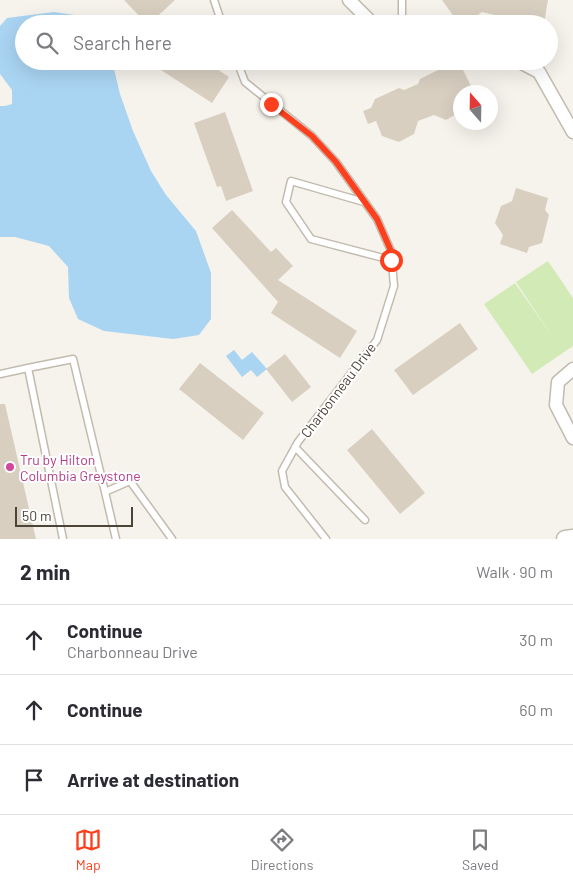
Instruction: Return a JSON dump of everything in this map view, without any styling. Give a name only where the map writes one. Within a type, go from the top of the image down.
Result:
[{"type":"street","points":[[349,0],[364,15]]},
{"type":"street","points":[[535,70],[539,72],[573,132]]},
{"type":"street","points":[[573,369],[558,382],[556,405],[573,438]]},
{"type":"street","points":[[565,539],[573,538]]},
{"type":"lane","points":[[214,0],[219,15]]},
{"type":"lane","points":[[402,0],[402,15]]},
{"type":"lane","name":"Charbonneau Drive","points":[[240,70],[245,82],[312,136],[336,162],[377,219],[391,251],[394,286],[376,340],[295,447],[282,471],[285,487],[326,539]]},
{"type":"lane","points":[[364,202],[292,181],[286,202],[311,240],[391,260]]},
{"type":"lane","points":[[0,374],[73,359],[116,539]]},
{"type":"lane","points":[[28,368],[63,539]]},
{"type":"lane","points":[[295,447],[366,520]]},
{"type":"lane","points":[[105,492],[130,481],[172,539]]},
{"type":"green space","points":[[548,261],[573,298],[573,346],[532,374],[484,304],[515,283],[554,339],[516,282]]},
{"type":"water","points":[[54,12],[74,15],[30,15]]},
{"type":"water","points":[[15,17],[15,70],[114,70],[120,94],[133,131],[151,171],[166,195],[196,231],[211,273],[211,319],[199,335],[173,339],[104,331],[78,319],[69,298],[68,267],[49,246],[15,237],[0,237],[0,106],[12,104],[12,90],[0,74],[0,26],[7,18]]},
{"type":"water","points":[[234,350],[242,360],[252,352],[267,369],[257,377],[251,370],[242,377],[226,356]]},
{"type":"building","points":[[124,0],[175,0],[159,15],[138,15]]},
{"type":"building","points":[[442,0],[548,0],[545,15],[495,15],[482,12],[478,15],[453,15]]},
{"type":"building","points":[[161,70],[218,70],[229,77],[212,103]]},
{"type":"building","points":[[438,70],[463,70],[470,85],[453,85],[453,116],[446,120],[434,115],[418,121],[414,134],[399,142],[382,136],[376,121],[368,124],[363,111],[371,108],[375,99],[399,88],[404,90],[418,84],[420,79]]},
{"type":"building","points":[[225,112],[253,191],[226,201],[221,186],[217,187],[194,123]]},
{"type":"building","points":[[516,188],[548,198],[545,210],[549,215],[542,243],[529,247],[527,253],[500,244],[503,235],[495,223],[501,206],[512,201]]},
{"type":"building","points":[[232,210],[271,252],[276,248],[293,266],[278,280],[357,331],[340,358],[271,313],[278,302],[212,228]]},
{"type":"building","points":[[460,323],[478,349],[413,395],[394,370]]},
{"type":"building","points":[[285,354],[311,387],[292,402],[266,369]]},
{"type":"building","points":[[200,363],[264,413],[243,440],[179,389]]},
{"type":"building","name":"Tru by Hilton Columbia Greystone","points":[[0,404],[5,404],[36,539],[0,539]]},
{"type":"building","points":[[372,429],[425,493],[400,514],[347,450]]},
{"type":"place","name":"Tru by Hilton Columbia Greystone","points":[[10,467]]},
{"type":"route","points":[[271,104],[312,136],[336,162],[377,219],[391,251],[391,260]]}]
